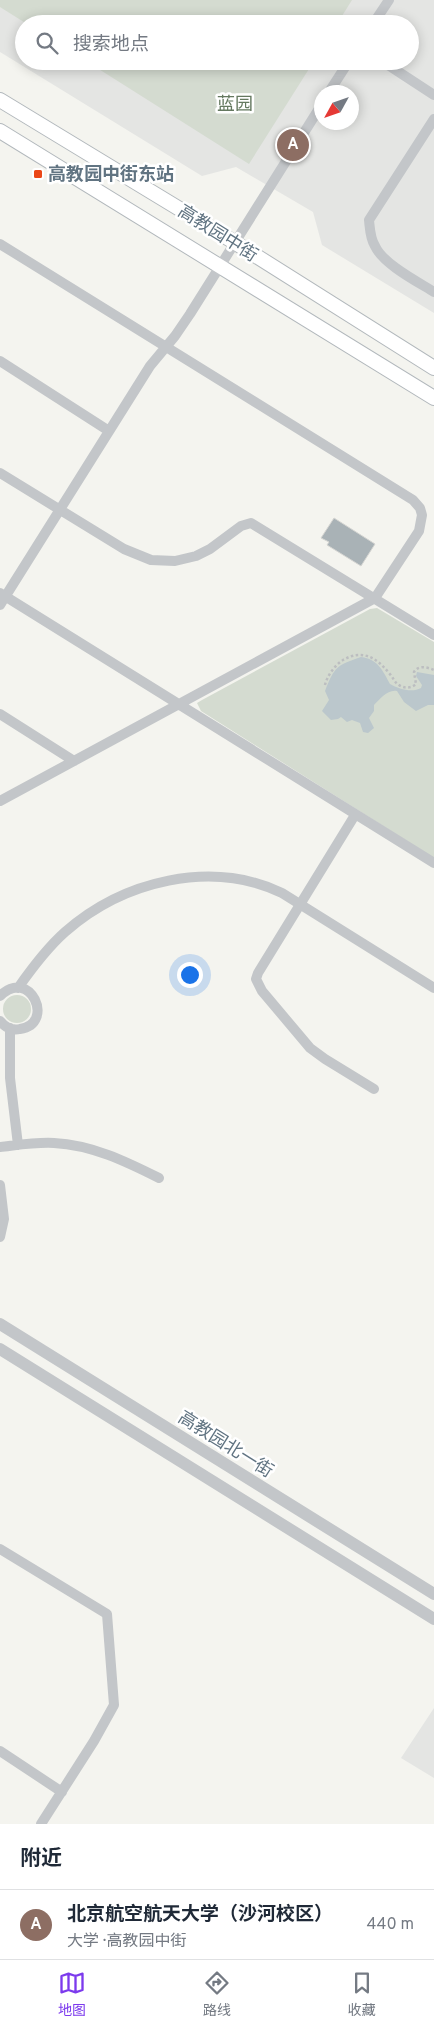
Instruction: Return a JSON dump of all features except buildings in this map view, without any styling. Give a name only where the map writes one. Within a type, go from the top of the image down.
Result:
[{"type":"main road","name":"高教园中街","points":[[0,100],[234,242],[434,368]]},
{"type":"main road","name":"高教园中街","points":[[0,131],[434,398]]},
{"type":"street","points":[[379,15],[389,0]]},
{"type":"street","points":[[334,85],[343,70]]},
{"type":"street","points":[[396,70],[434,95]]},
{"type":"street","points":[[314,117],[190,314],[150,366],[60,510],[2,598],[434,863]]},
{"type":"street","points":[[434,119],[370,220],[370,236],[376,249],[398,270],[434,292]]},
{"type":"street","points":[[0,244],[417,503],[422,516],[419,531],[375,598],[0,801]]},
{"type":"street","points":[[0,362],[109,430]]},
{"type":"street","points":[[0,473],[124,550],[141,557],[162,561],[175,561],[201,554],[241,526],[251,523],[434,635]]},
{"type":"street","points":[[0,714],[74,761]]},
{"type":"street","points":[[356,815],[256,979],[257,984],[314,1051],[374,1089]]},
{"type":"street","points":[[18,988],[54,942],[73,925],[107,904],[157,883],[197,877],[232,878],[269,886],[301,903],[434,988]]},
{"type":"street","points":[[0,996],[11,988],[18,988],[31,993],[36,999],[38,1012],[32,1023],[21,1029],[10,1028],[0,1021]]},
{"type":"street","points":[[10,1028],[10,1078],[18,1145]]},
{"type":"street","points":[[0,1147],[52,1143],[86,1148],[130,1163],[159,1178]]},
{"type":"street","points":[[0,1185],[4,1219],[0,1238]]},
{"type":"street","name":"高教园北一街","points":[[0,1324],[434,1594]]},
{"type":"street","points":[[0,1349],[434,1619]]},
{"type":"street","points":[[0,1549],[107,1614],[114,1704],[94,1741],[41,1824]]},
{"type":"street","points":[[0,1751],[62,1792]]},
{"type":"path","points":[[325,685],[328,677],[340,662],[352,655],[363,654],[376,659],[395,682],[402,687],[414,686],[416,684],[414,672],[416,669],[420,667],[434,670]]},
{"type":"shaded area","points":[[0,0],[434,0],[434,313],[322,245],[313,212],[236,167],[202,176],[29,70],[419,70],[419,15],[15,15],[15,61],[0,52]]},
{"type":"shaded area","points":[[361,657],[376,663],[390,684],[401,689],[414,690],[421,688],[422,685],[416,676],[417,672],[434,675],[434,705],[428,705],[416,711],[404,702],[397,691],[394,691],[384,695],[374,705],[374,711],[369,718],[374,728],[368,733],[363,732],[360,723],[352,720],[347,722],[341,717],[331,720],[322,711],[329,700],[325,691],[331,676],[341,665]]},
{"type":"shaded area","points":[[434,1708],[434,1778],[401,1758]]},
{"type":"green space","points":[[0,0],[352,0],[343,15],[15,16],[0,7]]},
{"type":"green space","name":"蓝园","points":[[100,70],[308,70],[249,164]]},
{"type":"green space","points":[[377,608],[434,642],[434,858],[201,711],[197,703],[370,609]]},
{"type":"green space","points":[[17,995],[27,999],[31,1009],[27,1019],[17,1023],[7,1019],[3,1009],[7,999]]},
{"type":"place","name":"北京航空航天大学（沙河校区）","points":[[293,145]]},
{"type":"place","name":"高教园中街东站","points":[[38,174]]}]
